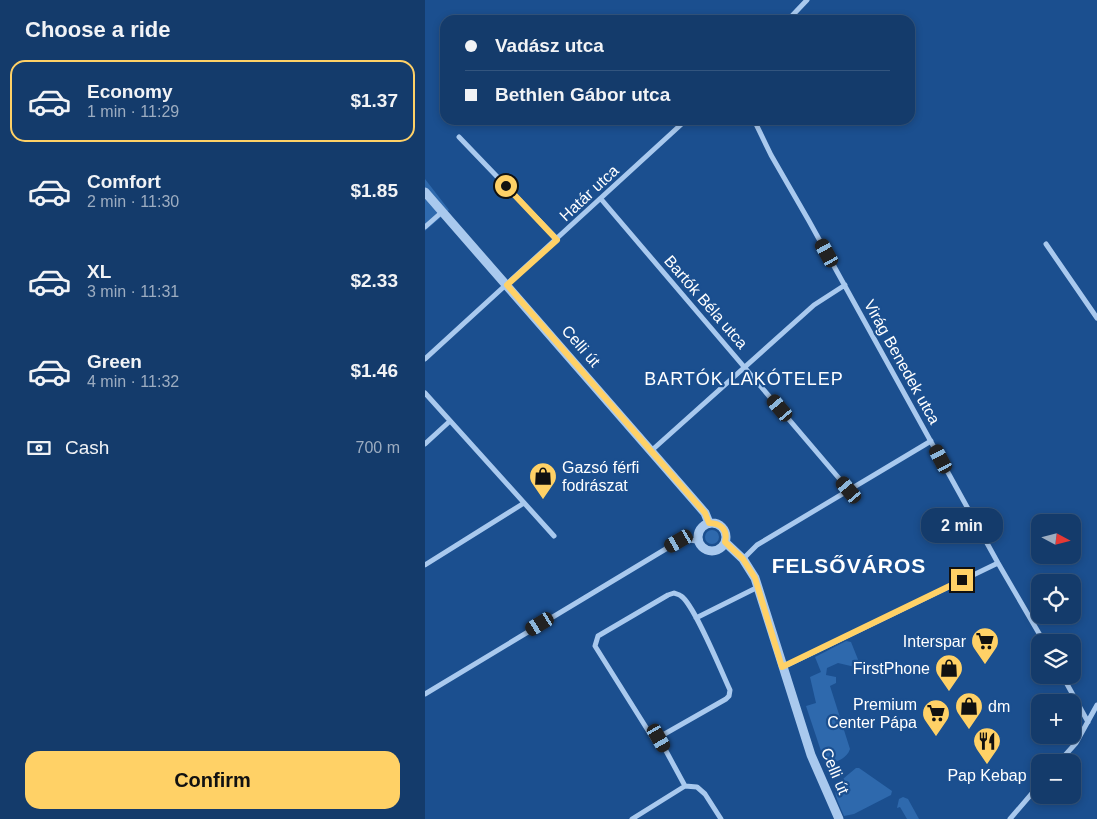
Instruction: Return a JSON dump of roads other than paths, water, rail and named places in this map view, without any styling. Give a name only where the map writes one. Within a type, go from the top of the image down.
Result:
[{"type":"street","points":[[793,15],[806,1]]},
{"type":"street","name":"Határ utca","points":[[425,360],[682,125]]},
{"type":"street","name":"Virág Benedek utca","points":[[756,125],[997,563],[1039,634]]},
{"type":"street","points":[[459,137],[557,240]]},
{"type":"street","name":"Celli út","points":[[425,192],[705,513],[709,523],[723,528],[726,537],[725,542],[743,559],[755,578],[811,756],[839,819]]},
{"type":"street","name":"Bartók Béla utca","points":[[601,199],[849,490]]},
{"type":"street","points":[[425,227],[442,212]]},
{"type":"street","points":[[1046,244],[1097,318]]},
{"type":"street","points":[[651,451],[814,305],[845,285]]},
{"type":"street","points":[[425,393],[554,536]]},
{"type":"street","points":[[425,444],[450,421]]},
{"type":"street","points":[[743,559],[757,545],[931,441]]},
{"type":"street","points":[[425,565],[524,503]]},
{"type":"street","points":[[709,523],[699,532],[699,541],[704,549],[714,551],[723,546],[725,542]]},
{"type":"street","points":[[425,694],[679,541],[699,541]]},
{"type":"street","points":[[782,667],[997,563]]},
{"type":"street","points":[[696,618],[758,587]]},
{"type":"street","points":[[674,593],[681,595],[685,599],[696,618],[730,690],[729,696],[654,740],[595,646],[595,641],[598,636],[667,595],[674,593]]},
{"type":"street","points":[[1067,684],[1088,722]]},
{"type":"street","points":[[1066,754],[1076,742],[1097,705]]},
{"type":"street","points":[[659,738],[685,786]]},
{"type":"street","points":[[632,819],[685,786],[697,787],[705,794],[721,819]]},
{"type":"street","points":[[1010,819],[1031,794]]},
{"type":"place","name":"Gazsó férfi fodrászat","points":[[543,500]]},
{"type":"place","name":"Interspar","points":[[985,665]]},
{"type":"place","name":"FirstPhone","points":[[949,692]]},
{"type":"place","name":"dm","points":[[969,730]]},
{"type":"place","name":"Premium Center Pápa","points":[[936,737]]},
{"type":"place","name":"Pap Kebap","points":[[987,765]]},
{"type":"district","name":"BARTÓK LAKÓTELEP","points":[[744,379]]},
{"type":"district","name":"FELSŐVÁROS","points":[[849,565]]}]
